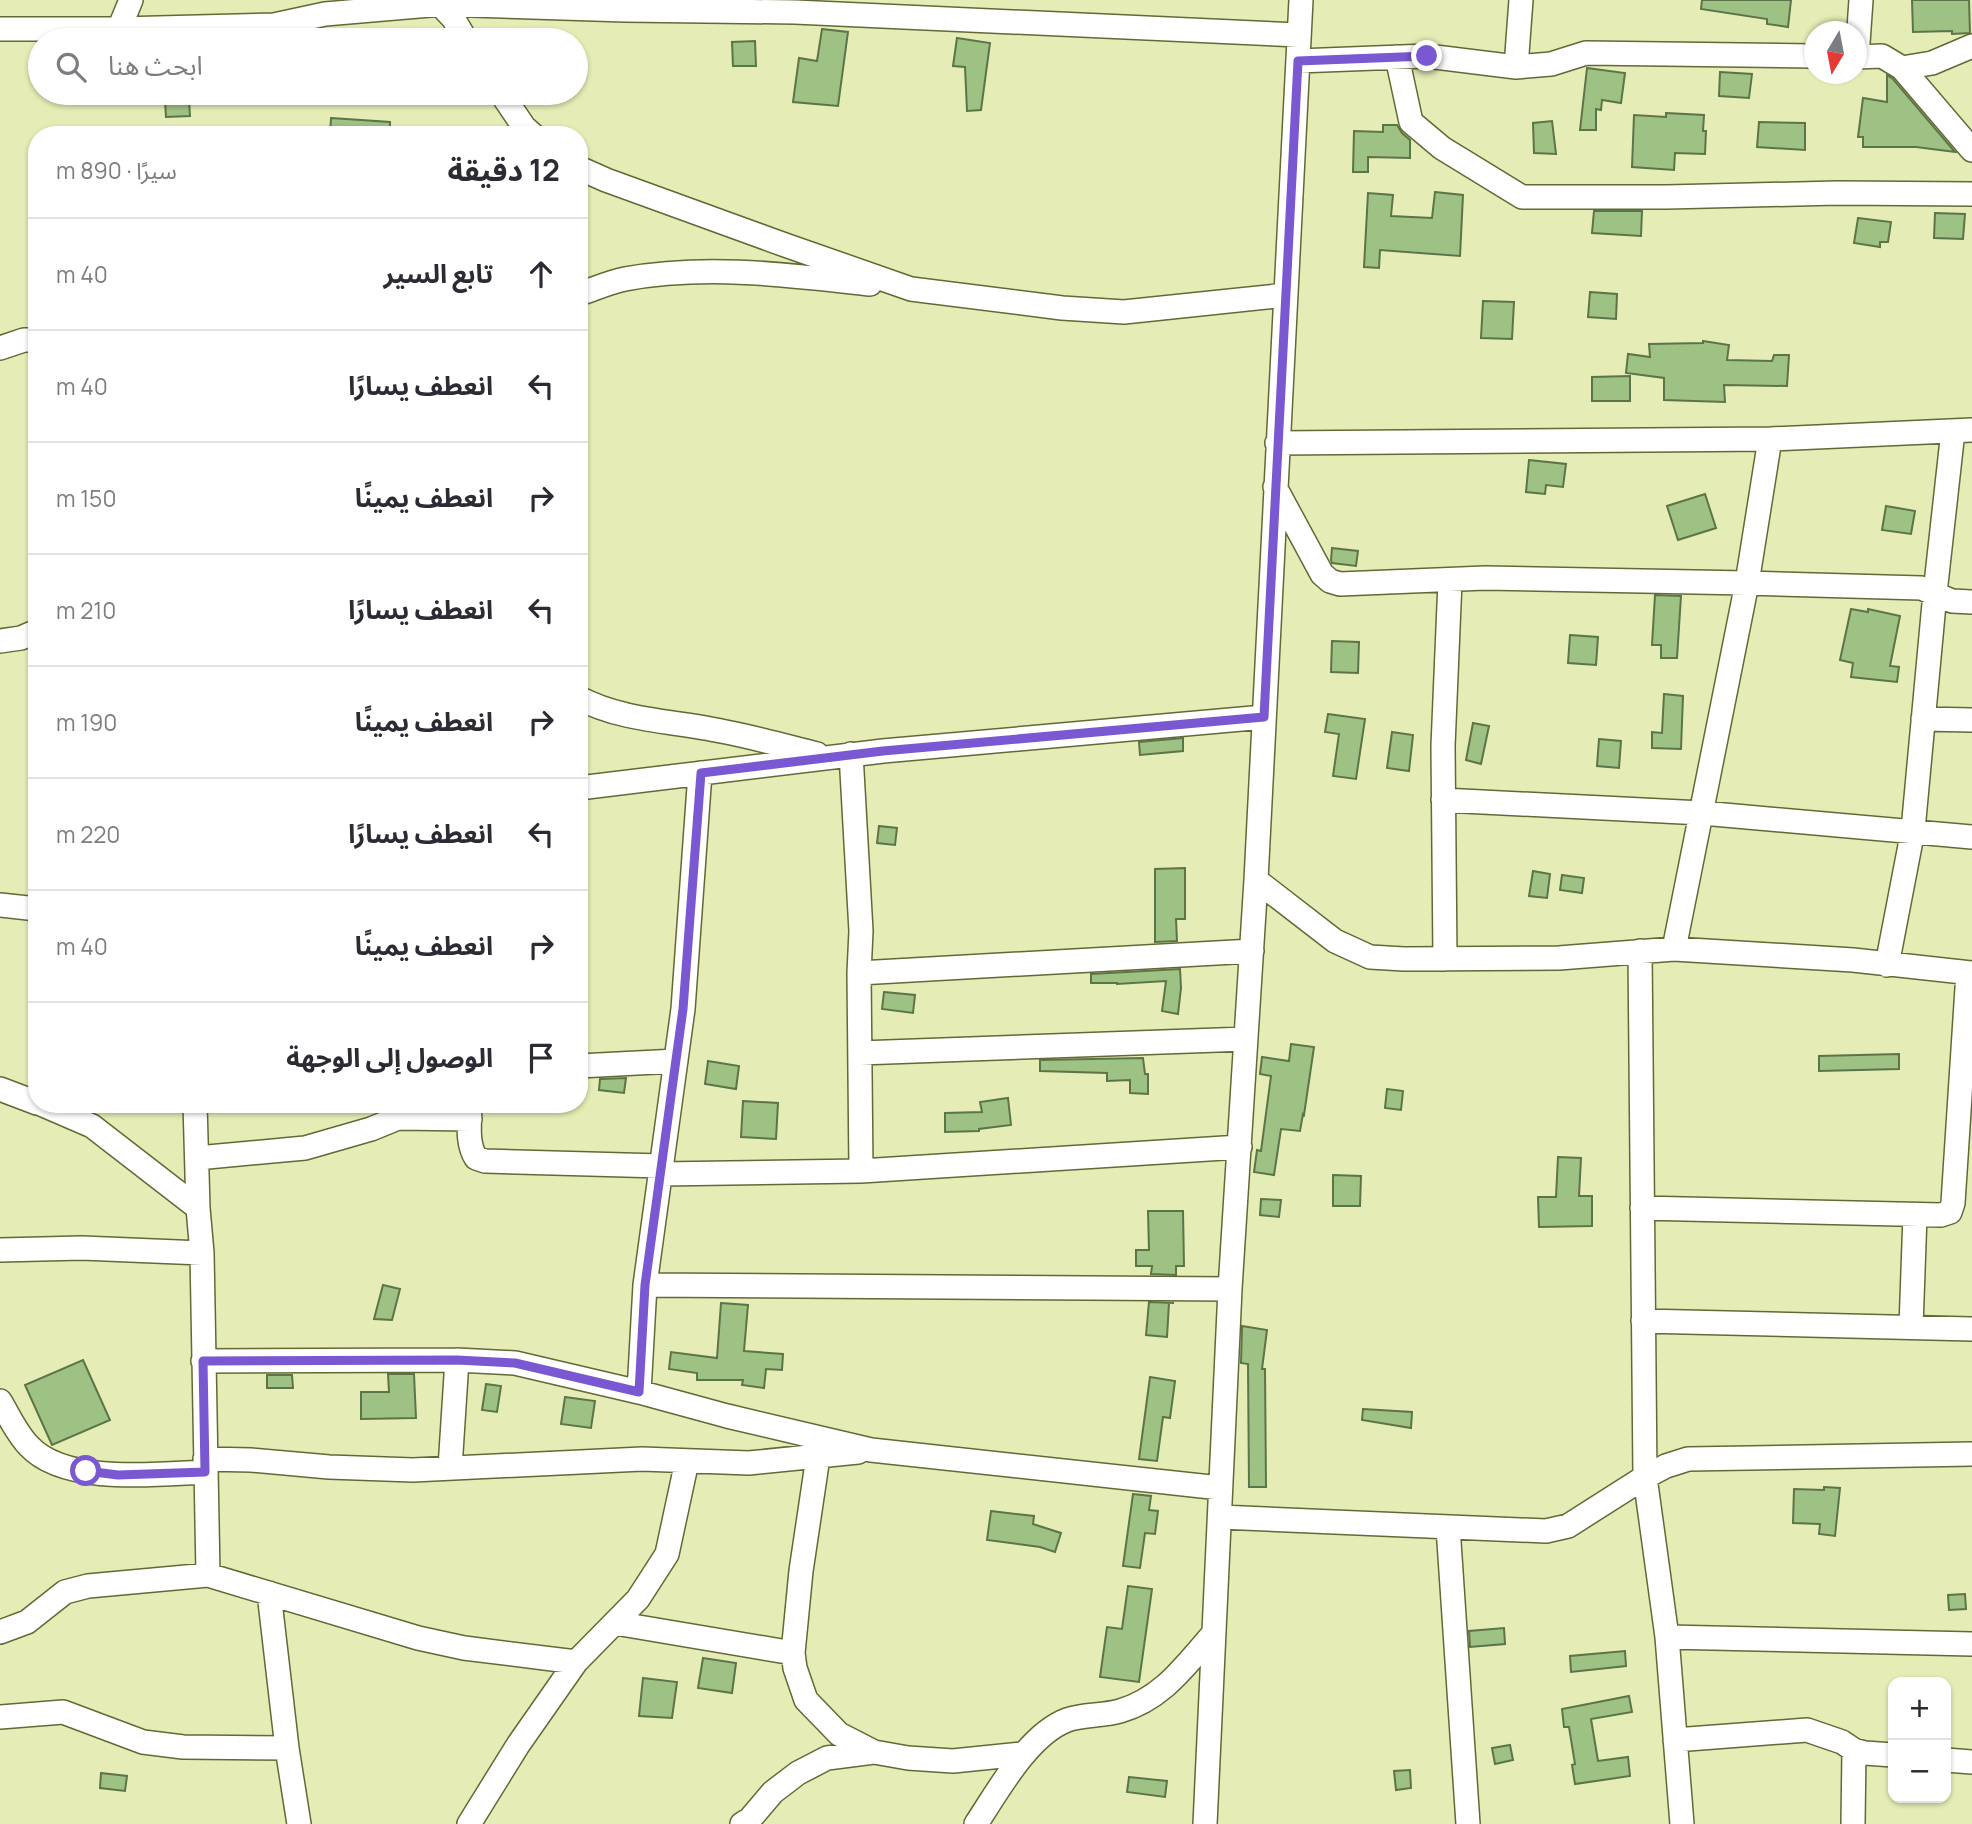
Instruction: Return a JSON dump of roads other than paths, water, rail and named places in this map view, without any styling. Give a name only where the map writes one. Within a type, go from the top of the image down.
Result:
[{"type":"street","points":[[119,28],[131,0]]},
{"type":"street","points":[[1205,1824],[1230,1289],[1256,880],[1301,0]]},
{"type":"street","points":[[1516,67],[1521,0]]},
{"type":"street","points":[[1860,21],[1861,0]]},
{"type":"street","points":[[439,2],[459,28]]},
{"type":"street","points":[[158,28],[274,25],[325,14],[439,2],[625,10],[795,12],[1299,35]]},
{"type":"street","points":[[0,29],[28,29]]},
{"type":"street","points":[[1902,68],[1932,63],[1972,46]]},
{"type":"street","points":[[1298,61],[1427,56],[1516,67],[1551,64],[1586,53],[1804,56]]},
{"type":"street","points":[[1397,57],[1411,122],[1443,148],[1521,197],[1972,194]]},
{"type":"street","points":[[1867,57],[1882,57],[1902,68],[1972,150]]},
{"type":"street","points":[[509,105],[523,126]]},
{"type":"street","points":[[588,172],[911,289]]},
{"type":"street","points":[[588,291],[623,279],[695,271],[778,274],[1062,308],[1124,312],[1286,295]]},
{"type":"street","points":[[0,348],[28,340]]},
{"type":"street","points":[[1277,443],[1770,439],[1963,431],[1935,593],[1913,830],[1887,965]]},
{"type":"street","points":[[1674,949],[1747,583],[1770,439]]},
{"type":"street","points":[[1275,487],[1322,574],[1330,581],[1340,584],[1485,578],[1747,583],[1921,588],[1952,601],[1972,602]]},
{"type":"street","points":[[1444,959],[1443,746],[1450,581]]},
{"type":"street","points":[[0,641],[28,635]]},
{"type":"street","points":[[588,702],[640,717],[841,756]]},
{"type":"street","points":[[588,787],[841,756],[1264,717]]},
{"type":"street","points":[[1923,719],[1972,720]]},
{"type":"street","points":[[841,756],[861,931],[861,1171]]},
{"type":"street","points":[[639,1392],[645,1285],[683,1009],[701,773]]},
{"type":"street","points":[[1443,800],[1702,813],[1972,837]]},
{"type":"street","points":[[1256,880],[1335,941],[1370,957],[1559,958],[1674,949],[1853,960],[1970,973],[1953,1203],[1950,1212],[1941,1215],[1915,1215],[1642,1208]]},
{"type":"street","points":[[0,905],[28,908]]},
{"type":"street","points":[[859,973],[1252,951]]},
{"type":"street","points":[[1640,951],[1645,1477],[1667,1637],[1682,1824]]},
{"type":"street","points":[[860,1053],[1246,1039]]},
{"type":"street","points":[[588,1066],[676,1061]]},
{"type":"street","points":[[0,1090],[28,1099]]},
{"type":"street","points":[[62,1113],[92,1126],[198,1208]]},
{"type":"street","points":[[195,1113],[202,1253],[208,1575]]},
{"type":"street","points":[[197,1158],[305,1149],[398,1118],[458,1113]]},
{"type":"street","points":[[470,1113],[472,1152],[476,1158],[485,1161],[661,1170],[861,1171],[1240,1147]]},
{"type":"street","points":[[1911,1327],[1915,1215]]},
{"type":"street","points":[[0,1250],[82,1248],[202,1253]]},
{"type":"street","points":[[645,1285],[1230,1289]]},
{"type":"street","points":[[1643,1321],[1972,1329]]},
{"type":"street","points":[[203,1361],[457,1360],[515,1363],[872,1450],[1220,1489]]},
{"type":"street","points":[[450,1468],[457,1360]]},
{"type":"street","points":[[3,1412],[28,1446],[42,1458],[60,1466],[118,1475],[251,1460],[329,1467],[413,1470],[642,1459],[749,1463],[872,1450]]},
{"type":"street","points":[[1220,1517],[1546,1531],[1568,1527],[1645,1477],[1688,1459],[1972,1454]]},
{"type":"street","points":[[818,1457],[801,1571],[793,1653],[806,1700],[839,1734],[874,1752],[908,1758],[953,1761],[1022,1754]]},
{"type":"street","points":[[469,1824],[518,1745],[576,1662],[638,1599],[667,1554],[687,1461]]},
{"type":"street","points":[[1448,1527],[1468,1824]]},
{"type":"street","points":[[0,1632],[27,1622],[65,1592],[88,1586],[208,1575],[429,1640],[464,1648],[576,1662]]},
{"type":"street","points":[[269,1593],[287,1748],[299,1824]]},
{"type":"street","points":[[615,1623],[793,1653]]},
{"type":"street","points":[[976,1824],[1022,1754],[1049,1731],[1066,1720],[1120,1711],[1150,1699],[1173,1679],[1213,1634]]},
{"type":"street","points":[[1667,1637],[1972,1644]]},
{"type":"street","points":[[0,1717],[63,1712],[144,1742],[183,1747],[287,1748]]},
{"type":"street","points":[[1675,1740],[1807,1730],[1842,1742],[1854,1750],[1888,1754]]},
{"type":"street","points":[[1853,1824],[1854,1750]]},
{"type":"street","points":[[742,1824],[750,1819],[773,1792],[798,1773],[827,1758],[874,1752]]},
{"type":"street","points":[[1951,1760],[1972,1762]]}]
